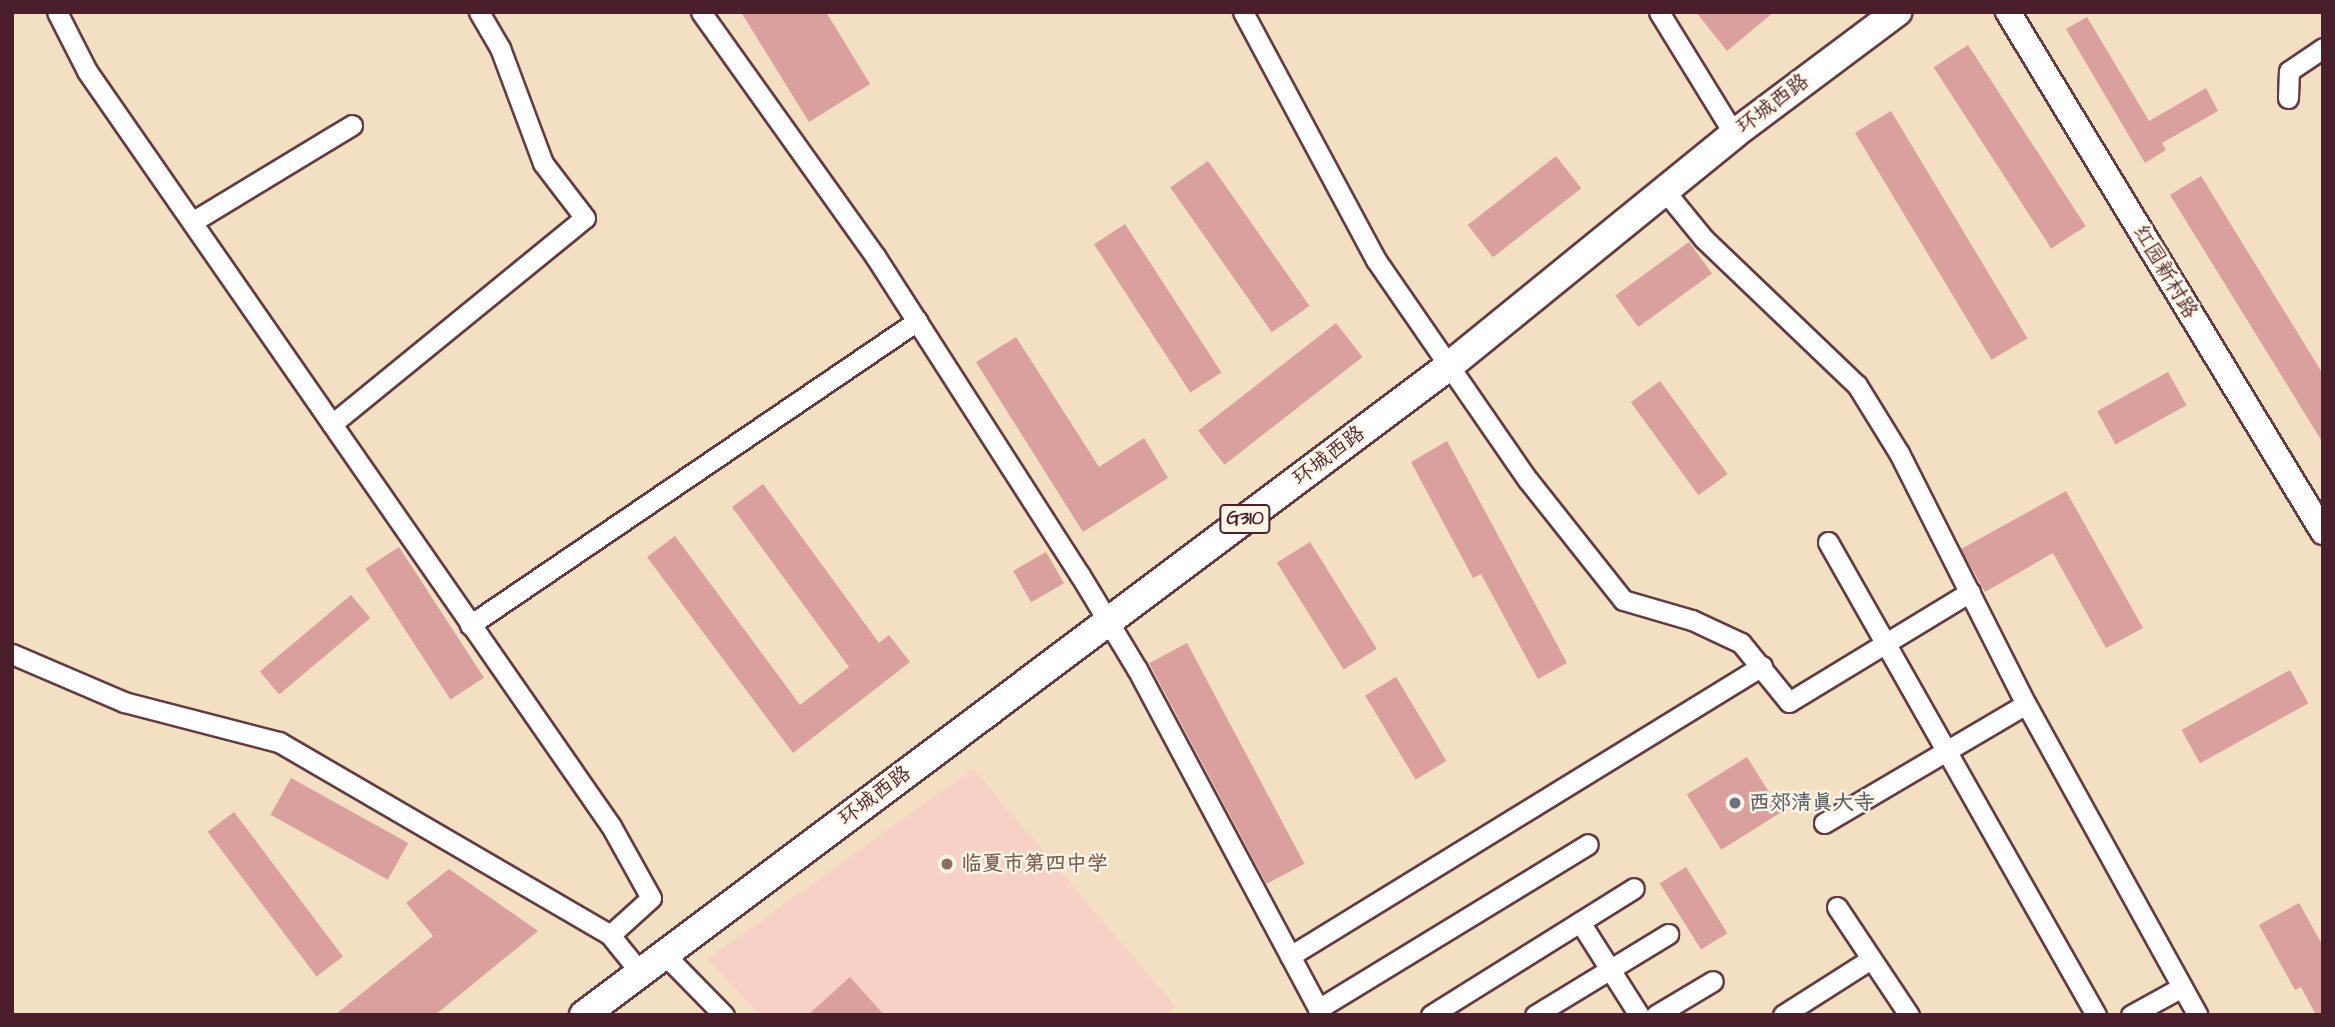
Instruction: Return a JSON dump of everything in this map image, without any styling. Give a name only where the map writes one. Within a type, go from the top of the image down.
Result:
[{"type":"highway","name":"环城西路","points":[[584,1015],[639,971],[1449,366],[1734,134],[1896,12]]},
{"type":"main road","name":"红园新村路","points":[[2008,12],[2323,532]]},
{"type":"street","points":[[57,12],[87,71],[611,826],[651,898],[610,935]]},
{"type":"street","points":[[332,424],[585,218],[543,163],[500,48],[479,12]]},
{"type":"street","points":[[701,12],[917,321],[1137,669],[1320,1012],[1588,844]]},
{"type":"street","points":[[1243,12],[1376,260],[1528,480],[1623,600],[1692,620],[1741,643],[1789,702],[1889,646],[1970,592]]},
{"type":"street","points":[[1658,12],[1734,134]]},
{"type":"street","points":[[2288,98],[2289,71],[2323,48]]},
{"type":"street","points":[[192,222],[352,125]]},
{"type":"street","points":[[1664,190],[1704,239],[1857,385],[1899,453],[2026,704],[2198,1015]]},
{"type":"street","points":[[470,625],[917,321]]},
{"type":"street","points":[[1828,542],[1949,749],[2096,1015]]},
{"type":"street","points":[[12,654],[124,702],[279,742],[610,935],[639,971]]},
{"type":"street","points":[[1290,956],[1762,666]]},
{"type":"street","points":[[1824,823],[2026,704]]},
{"type":"street","points":[[1431,1015],[1634,888]]},
{"type":"street","points":[[1837,907],[1909,1015]]},
{"type":"street","points":[[1580,922],[1639,1015]]},
{"type":"street","points":[[1535,1015],[1668,934]]},
{"type":"street","points":[[663,953],[724,1015]]},
{"type":"street","points":[[1783,1015],[1871,959]]},
{"type":"street","points":[[1656,1015],[1713,981]]},
{"type":"street","points":[[2132,1015],[2182,987]]},
{"type":"shaded area","name":"临夏市第四中学","points":[[973,769],[1175,1006],[1166,1015],[759,1015],[708,959]]},
{"type":"building","points":[[741,12],[826,12],[870,84],[809,122]]},
{"type":"building","points":[[1696,12],[1774,12],[1727,51]]},
{"type":"building","points":[[2087,17],[2149,121],[2206,88],[2218,111],[2162,143],[2166,150],[2145,163],[2066,29]]},
{"type":"building","points":[[1968,45],[2086,226],[2051,248],[1934,67]]},
{"type":"building","points":[[1891,111],[2027,338],[1991,360],[1855,133]]},
{"type":"building","points":[[1556,156],[1581,188],[1493,257],[1468,225]]},
{"type":"building","points":[[1208,161],[1310,306],[1272,332],[1170,187]]},
{"type":"building","points":[[2201,176],[2323,374],[2323,443],[2170,195]]},
{"type":"building","points":[[1125,224],[1221,372],[1190,393],[1094,244]]},
{"type":"building","points":[[1689,242],[1712,274],[1638,327],[1615,295]]},
{"type":"building","points":[[1336,323],[1362,357],[1225,465],[1198,431]]},
{"type":"building","points":[[1016,337],[1099,467],[1144,438],[1168,478],[1083,532],[976,362]]},
{"type":"building","points":[[2168,372],[2186,405],[2116,445],[2097,411]]},
{"type":"building","points":[[1660,381],[1728,474],[1698,495],[1631,402]]},
{"type":"building","points":[[1447,441],[1567,663],[1538,679],[1481,574],[1473,578],[1411,462]]},
{"type":"building","points":[[763,484],[879,643],[889,635],[910,662],[793,753],[647,557],[675,536],[800,705],[849,667],[732,507]]},
{"type":"building","points":[[2066,491],[2143,628],[2106,648],[2053,553],[1985,592],[1961,549]]},
{"type":"building","points":[[1310,542],[1377,649],[1344,670],[1277,563]]},
{"type":"building","points":[[399,547],[484,678],[450,700],[365,569]]},
{"type":"building","points":[[1046,552],[1064,583],[1031,602],[1013,571]]},
{"type":"building","points":[[351,595],[370,618],[279,694],[260,671]]},
{"type":"building","points":[[1187,643],[1304,864],[1266,884],[1149,663]]},
{"type":"building","points":[[2290,670],[2308,703],[2200,763],[2182,730]]},
{"type":"building","points":[[1396,677],[1446,761],[1416,780],[1365,696]]},
{"type":"building","name":"西郊清真大寺","points":[[1747,757],[1781,812],[1721,850],[1687,795]]},
{"type":"building","points":[[291,778],[408,843],[388,880],[271,815]]},
{"type":"building","points":[[234,812],[343,957],[317,976],[208,832]]},
{"type":"building","points":[[1686,867],[1727,933],[1701,950],[1660,883]]},
{"type":"building","points":[[449,869],[538,931],[435,1015],[335,1015],[433,936],[406,903]]},
{"type":"building","points":[[2299,903],[2323,946],[2323,1015],[2316,1015],[2301,987],[2295,990],[2259,925]]},
{"type":"building","points":[[850,977],[884,1015],[808,1015]]},
{"type":"place","name":"西郊清真大寺","points":[[1735,803]]},
{"type":"place","name":"临夏市第四中学","points":[[947,864]]}]
